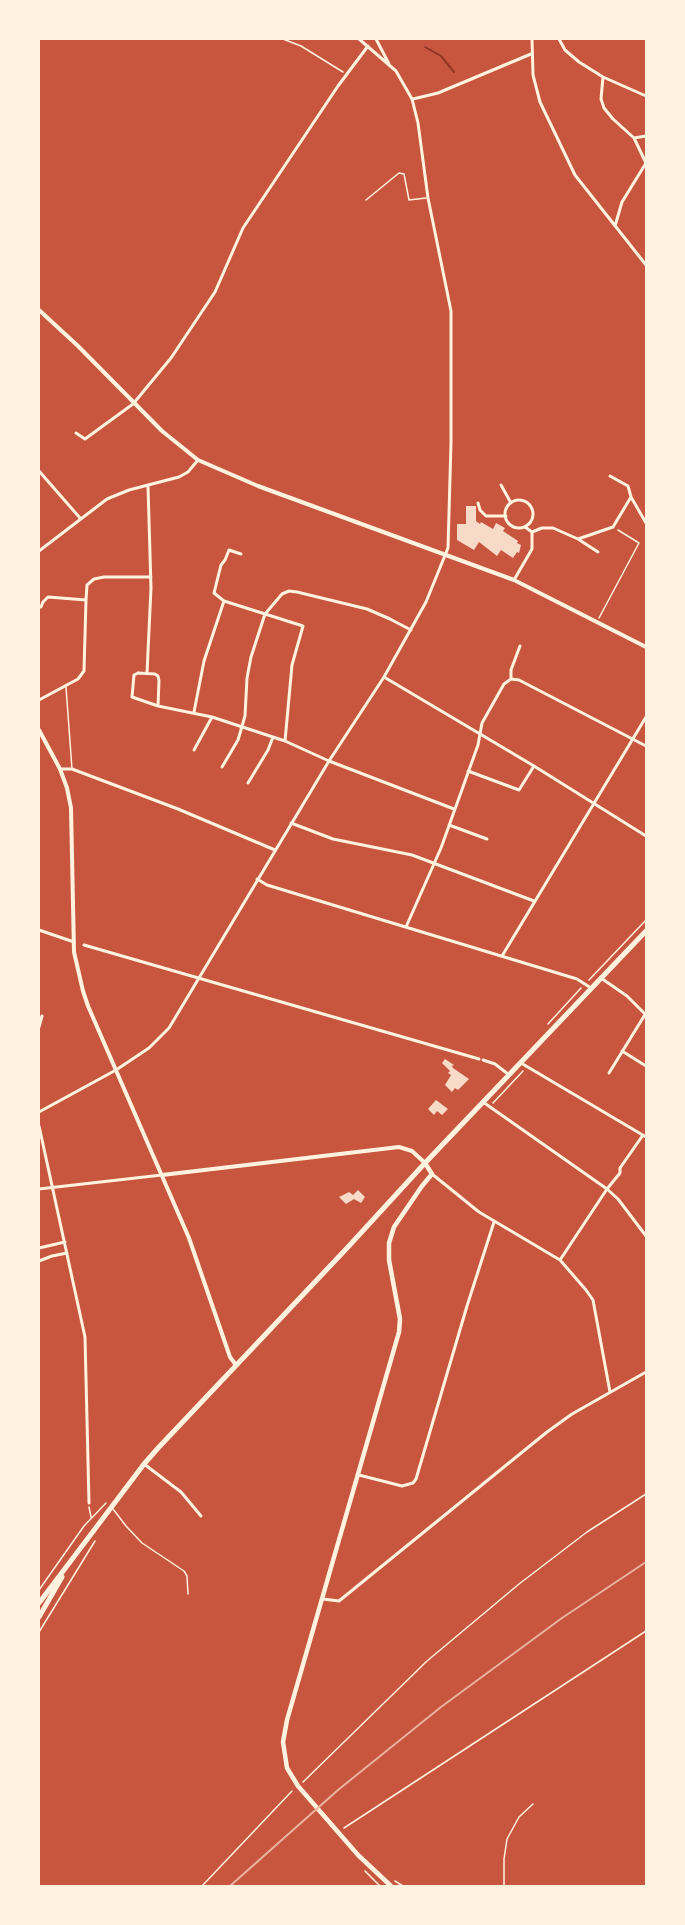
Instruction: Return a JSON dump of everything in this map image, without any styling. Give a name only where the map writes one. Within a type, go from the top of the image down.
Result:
[{"type":"main road","points":[[39,1603],[144,1464],[425,1163],[646,931]]},
{"type":"main road","points":[[391,1886],[375,1872],[297,1786],[286,1762],[283,1742],[284,1729],[399,1332],[400,1319],[388,1243],[394,1227],[432,1174],[425,1163]]},
{"type":"main road","points":[[39,1617],[72,1560]]},
{"type":"street","points":[[359,39],[390,65]]},
{"type":"street","points":[[39,1112],[116,1070],[149,1048],[169,1028],[291,823],[384,677],[433,587],[448,548],[452,318],[428,198],[418,123],[412,99],[376,39]]},
{"type":"street","points":[[532,39],[533,75],[540,102],[575,175],[646,265]]},
{"type":"street","points":[[559,39],[572,57],[603,77],[646,96]]},
{"type":"street","points":[[76,433],[85,438],[133,404],[171,358],[212,297],[243,228],[346,74],[368,46]]},
{"type":"street","points":[[412,99],[438,93],[531,54]]},
{"type":"street","points":[[603,77],[601,99],[604,108],[634,138],[646,162],[622,202],[615,226]]},
{"type":"street","points":[[634,138],[646,136]]},
{"type":"street","points":[[39,310],[78,346],[133,404],[198,460],[280,495],[514,580],[646,647]]},
{"type":"street","points":[[39,551],[107,499],[129,490],[179,477],[188,472],[198,460]]},
{"type":"street","points":[[39,471],[80,518]]},
{"type":"street","points":[[610,476],[628,486],[631,497],[646,523]]},
{"type":"street","points":[[501,485],[511,503]]},
{"type":"street","points":[[147,673],[151,577],[148,486]]},
{"type":"street","points":[[578,539],[613,527],[631,497]]},
{"type":"street","points":[[514,580],[532,549],[531,532],[525,527],[513,526],[506,516],[511,503],[515,501],[524,501],[533,512],[532,521],[525,527]]},
{"type":"street","points":[[478,503],[480,510],[486,516],[506,516]]},
{"type":"street","points":[[531,532],[542,528],[553,528],[578,539],[598,552]]},
{"type":"street","points":[[241,554],[229,550],[221,565],[214,593],[224,602],[303,626],[292,665],[285,741]]},
{"type":"street","points":[[39,700],[78,679],[84,671],[87,585],[94,579],[104,577],[151,577]]},
{"type":"street","points":[[222,767],[238,740],[242,727],[251,657],[265,614],[282,594],[289,591],[297,592],[367,609],[411,630]]},
{"type":"street","points":[[41,607],[48,597],[86,600]]},
{"type":"street","points":[[194,712],[202,668],[224,602]]},
{"type":"street","points":[[511,679],[520,646]]},
{"type":"street","points":[[158,706],[158,676],[147,673],[134,675],[132,697],[158,706],[212,717],[285,741],[329,761],[454,809]]},
{"type":"street","points":[[384,677],[594,802],[646,836]]},
{"type":"street","points":[[406,928],[435,863],[468,771],[484,717],[504,684],[511,679],[519,680],[646,746]]},
{"type":"street","points":[[194,750],[212,717]]},
{"type":"street","points":[[502,956],[646,717]]},
{"type":"street","points":[[39,730],[68,788],[71,808],[75,963],[88,1006],[189,1238],[230,1357],[236,1365]]},
{"type":"street","points":[[248,783],[268,750],[273,737]]},
{"type":"street","points":[[468,771],[519,790],[534,766]]},
{"type":"street","points":[[60,770],[72,769],[178,809],[275,850]]},
{"type":"street","points":[[291,823],[333,839],[412,855],[534,901]]},
{"type":"street","points":[[449,825],[487,839]]},
{"type":"street","points":[[258,879],[267,885],[577,979],[592,988]]},
{"type":"street","points":[[39,930],[74,942]]},
{"type":"street","points":[[84,945],[481,1059],[495,1064],[509,1075]]},
{"type":"street","points":[[601,978],[627,996],[646,1014],[609,1073]]},
{"type":"street","points":[[39,1027],[42,1016]]},
{"type":"street","points":[[622,1051],[646,1066]]},
{"type":"street","points":[[521,1063],[645,1136],[620,1168],[620,1173],[560,1260]]},
{"type":"street","points":[[483,1102],[607,1189],[618,1199],[646,1236]]},
{"type":"street","points":[[39,1126],[85,1337],[89,1503]]},
{"type":"street","points":[[39,1189],[399,1147],[412,1151],[425,1163]]},
{"type":"street","points":[[432,1174],[465,1202],[494,1222],[560,1260],[593,1300],[610,1392]]},
{"type":"street","points":[[359,1475],[402,1486],[413,1484],[416,1479],[494,1222]]},
{"type":"street","points":[[39,1248],[65,1242]]},
{"type":"street","points":[[39,1261],[67,1253]]},
{"type":"street","points":[[323,1599],[339,1601],[547,1432],[572,1414],[646,1372]]},
{"type":"street","points":[[144,1464],[181,1492],[201,1516]]},
{"type":"lane","points":[[366,200],[399,173],[404,174],[408,200],[428,198]]},
{"type":"lane","points":[[66,686],[72,769]]},
{"type":"lane","points":[[112,1507],[142,1543],[184,1571],[187,1576],[188,1594]]},
{"type":"path","points":[[283,39],[301,46],[346,74]]},
{"type":"path","points":[[597,621],[639,543],[613,527]]},
{"type":"path","points":[[202,1886],[297,1786],[304,1782],[427,1661],[519,1584],[587,1532],[646,1494]]},
{"type":"path","points":[[39,1590],[92,1518],[89,1503]]},
{"type":"path","points":[[39,1632],[91,1546]]},
{"type":"path","points":[[336,1830],[646,1631]]},
{"type":"path","points":[[504,1886],[507,1839],[519,1817],[533,1804]]},
{"type":"building","points":[[466,506],[476,506],[476,521],[480,524],[481,522],[493,529],[496,523],[505,528],[503,531],[521,545],[519,553],[517,552],[513,558],[501,550],[497,556],[479,542],[474,550],[457,540],[457,524],[466,524]]},
{"type":"building","points":[[445,1059],[469,1079],[458,1090],[455,1088],[452,1092],[445,1085],[451,1075],[442,1063]]},
{"type":"building","points":[[436,1100],[448,1109],[442,1115],[437,1111],[434,1115],[428,1109]]},
{"type":"building","points":[[358,1190],[365,1197],[361,1203],[354,1199],[346,1204],[339,1197],[349,1192],[353,1195]]},
{"type":"waterway","points":[[425,47],[441,56],[454,72]]},
{"type":"railway","points":[[230,1886],[338,1790],[441,1707],[562,1618],[646,1562]]}]
